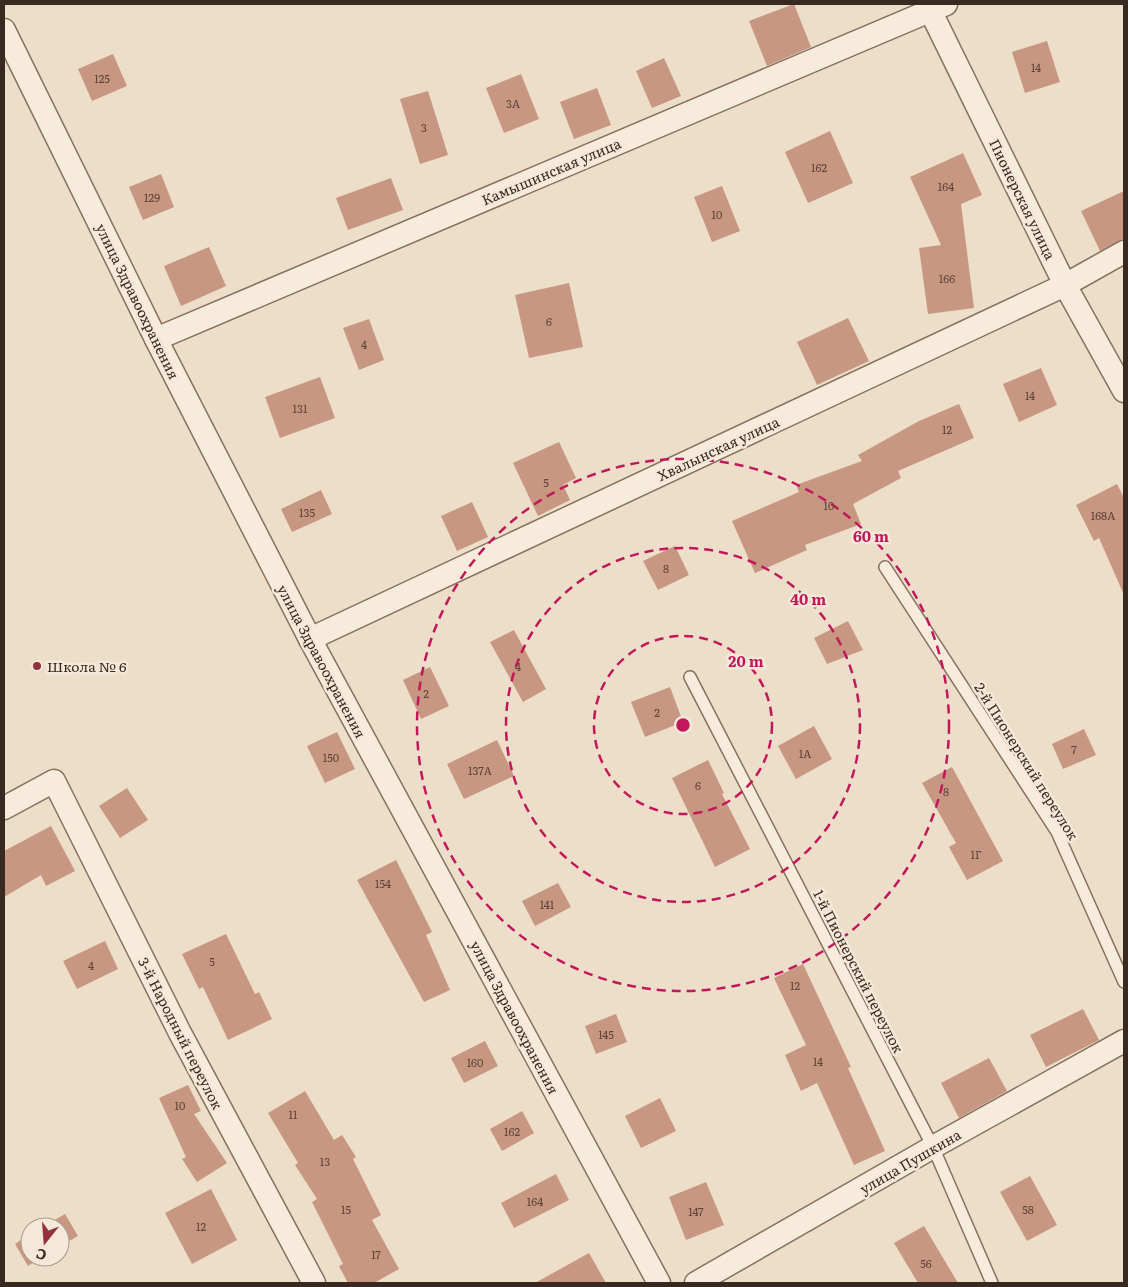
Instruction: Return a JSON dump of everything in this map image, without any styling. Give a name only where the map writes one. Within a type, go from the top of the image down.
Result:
[{"type":"street","name":"Пионерская улица","points":[[935,6],[1065,285],[1124,391]]},
{"type":"street","name":"Камышинская улица","points":[[156,339],[935,6]]},
{"type":"street","name":"улица Здравоохранения","points":[[4,30],[156,339],[310,639],[659,1283]]},
{"type":"street","name":"Хвалынская улица","points":[[310,639],[1065,285],[1124,252]]},
{"type":"street","name":"3-й Народный переулок","points":[[4,808],[54,781],[180,1033],[314,1283]]},
{"type":"street","name":"улица Пушкина","points":[[696,1283],[1124,1041]]},
{"type":"lane","name":"2-й Пионерский переулок","points":[[885,567],[1057,832],[1124,982]]},
{"type":"lane","name":"1-й Пионерский переулок","points":[[690,677],[934,1147],[992,1283]]},
{"type":"building","points":[[794,4],[811,47],[767,66],[749,21]]},
{"type":"building","points":[[1047,41],[1060,82],[1025,93],[1012,52]]},
{"type":"building","points":[[113,54],[127,86],[92,101],[78,69]]},
{"type":"building","points":[[664,58],[681,96],[652,108],[636,71]]},
{"type":"building","points":[[521,74],[539,119],[504,133],[486,88]]},
{"type":"building","points":[[597,88],[611,125],[574,139],[560,102]]},
{"type":"building","points":[[428,91],[448,155],[420,164],[400,99]]},
{"type":"building","points":[[830,131],[853,183],[808,203],[785,152]]},
{"type":"building","points":[[963,153],[982,195],[961,204],[974,308],[928,314],[919,248],[941,245],[910,177]]},
{"type":"building","points":[[161,174],[174,207],[143,220],[129,187]]},
{"type":"building","points":[[391,178],[403,210],[348,230],[336,198]]},
{"type":"building","points":[[722,186],[740,231],[712,242],[694,197]]},
{"type":"building","points":[[1124,191],[1124,239],[1100,251],[1081,211]]},
{"type":"building","points":[[209,247],[226,286],[181,306],[164,266]]},
{"type":"building","points":[[569,283],[583,347],[529,358],[515,295]]},
{"type":"building","points":[[848,318],[869,361],[817,385],[797,342]]},
{"type":"building","points":[[369,319],[384,360],[359,370],[343,328]]},
{"type":"building","points":[[1041,368],[1057,405],[1019,422],[1003,384]]},
{"type":"building","points":[[320,377],[335,418],[280,438],[265,397]]},
{"type":"building","points":[[959,404],[974,438],[898,471],[901,478],[853,504],[861,524],[805,545],[807,550],[755,573],[732,521],[799,492],[796,485],[862,461],[858,455],[919,421]]},
{"type":"building","points":[[559,442],[576,478],[563,485],[570,500],[538,516],[513,463]]},
{"type":"building","points":[[1117,484],[1124,498],[1124,595],[1099,538],[1094,541],[1076,505]]},
{"type":"building","points":[[321,490],[332,514],[292,532],[281,509]]},
{"type":"building","points":[[472,502],[488,537],[457,551],[441,516]]},
{"type":"building","points":[[675,546],[689,575],[658,590],[643,561]]},
{"type":"building","points":[[848,621],[863,650],[827,664],[814,638]]},
{"type":"building","points":[[514,630],[546,689],[523,702],[490,642]]},
{"type":"building","points":[[430,667],[449,706],[421,719],[403,680]]},
{"type":"building","points":[[670,687],[683,722],[645,737],[631,702]]},
{"type":"building","points":[[814,726],[832,759],[796,779],[778,746]]},
{"type":"building","points":[[1084,729],[1096,755],[1063,769],[1052,744]]},
{"type":"building","points":[[337,732],[355,769],[325,783],[307,746]]},
{"type":"building","points":[[497,740],[514,776],[464,799],[447,764]]},
{"type":"building","points":[[708,760],[724,793],[722,794],[750,849],[715,867],[672,778]]},
{"type":"building","points":[[952,767],[1003,861],[967,880],[949,847],[956,843],[922,783]]},
{"type":"building","points":[[127,788],[148,820],[120,838],[99,806]]},
{"type":"building","points":[[51,826],[75,871],[46,886],[41,875],[4,897],[4,851]]},
{"type":"building","points":[[396,860],[432,932],[426,935],[450,990],[424,1002],[357,880]]},
{"type":"building","points":[[558,883],[571,907],[535,926],[522,901]]},
{"type":"building","points":[[226,934],[255,994],[259,992],[272,1019],[228,1040],[203,987],[199,989],[182,954]]},
{"type":"building","points":[[105,941],[118,969],[77,989],[63,961]]},
{"type":"building","points":[[803,964],[851,1067],[848,1068],[885,1151],[854,1165],[817,1083],[801,1091],[785,1055],[806,1045],[774,978]]},
{"type":"building","points":[[1083,1009],[1099,1040],[1046,1067],[1030,1035]]},
{"type":"building","points":[[616,1014],[627,1042],[596,1054],[585,1026]]},
{"type":"building","points":[[485,1041],[498,1066],[464,1083],[451,1058]]},
{"type":"building","points":[[989,1058],[1007,1091],[959,1118],[941,1083]]},
{"type":"building","points":[[188,1085],[201,1111],[194,1114],[227,1163],[197,1182],[182,1159],[186,1157],[159,1098]]},
{"type":"building","points":[[305,1091],[334,1140],[342,1135],[356,1157],[353,1159],[381,1215],[372,1220],[399,1269],[374,1283],[348,1283],[339,1266],[343,1264],[312,1202],[317,1199],[295,1165],[298,1163],[268,1113]]},
{"type":"building","points":[[660,1098],[676,1131],[641,1148],[625,1116]]},
{"type":"building","points":[[522,1111],[534,1133],[502,1151],[490,1129]]},
{"type":"building","points":[[556,1174],[569,1200],[514,1228],[501,1203]]},
{"type":"building","points":[[1030,1176],[1057,1225],[1027,1241],[1000,1192]]},
{"type":"building","points":[[706,1182],[724,1225],[686,1240],[669,1197]]},
{"type":"building","points":[[211,1189],[237,1240],[192,1264],[165,1213]]},
{"type":"building","points":[[70,1222],[78,1236],[70,1240]]},
{"type":"building","points":[[924,1226],[958,1283],[918,1283],[894,1243]]},
{"type":"building","points":[[20,1241],[20,1252],[15,1244]]},
{"type":"building","points":[[589,1253],[606,1283],[535,1283]]},
{"type":"place","name":"Школа № 6","points":[[37,666]]}]
